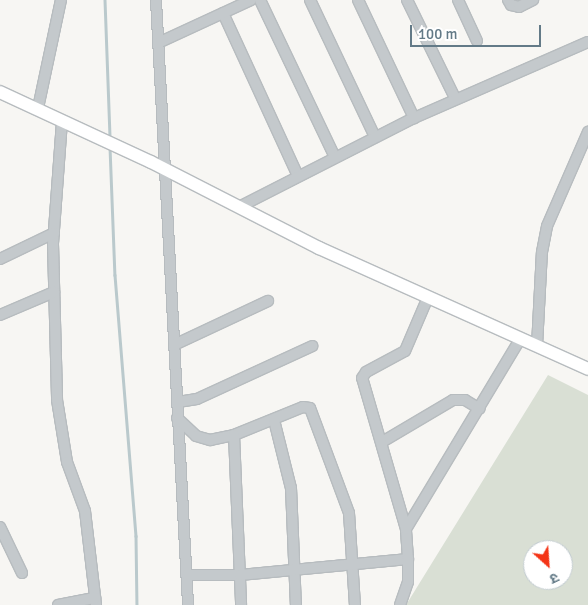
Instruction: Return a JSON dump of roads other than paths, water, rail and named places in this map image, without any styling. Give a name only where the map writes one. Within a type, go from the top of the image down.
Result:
[{"type":"main road","points":[[0,92],[151,162],[239,207],[428,297],[588,369]]},
{"type":"street","points":[[38,108],[61,0]]},
{"type":"street","points":[[156,0],[163,168],[178,402],[177,418],[188,605]]},
{"type":"street","points":[[158,42],[251,0]]},
{"type":"street","points":[[260,0],[335,157]]},
{"type":"street","points":[[310,0],[375,137]]},
{"type":"street","points":[[358,0],[414,118]]},
{"type":"street","points":[[407,0],[455,98]]},
{"type":"street","points":[[458,0],[478,41]]},
{"type":"street","points":[[508,0],[512,5],[520,7],[533,0]]},
{"type":"street","points":[[223,13],[298,176]]},
{"type":"street","points":[[239,207],[455,98],[588,42]]},
{"type":"street","points":[[58,605],[95,602],[85,511],[67,462],[58,408],[54,233],[67,124]]},
{"type":"street","points":[[537,346],[542,252],[547,226],[588,132]]},
{"type":"street","points":[[0,259],[54,233]]},
{"type":"street","points":[[0,315],[54,292]]},
{"type":"street","points":[[400,605],[408,582],[406,529],[363,374],[406,351],[428,297]]},
{"type":"street","points":[[174,345],[268,301]]},
{"type":"street","points":[[406,529],[480,409],[520,339]]},
{"type":"street","points":[[178,402],[197,399],[312,346]]},
{"type":"street","points":[[382,442],[453,400],[464,400],[480,409]]},
{"type":"street","points":[[177,418],[203,440],[234,435],[303,407],[312,411],[348,513],[355,605]]},
{"type":"street","points":[[274,420],[291,488],[296,605]]},
{"type":"street","points":[[234,435],[241,605]]},
{"type":"street","points":[[0,527],[22,572]]},
{"type":"street","points":[[187,575],[240,575],[408,559]]},
{"type":"waterway","points":[[105,0],[110,139]]},
{"type":"waterway","points":[[110,147],[115,275],[136,536],[137,605]]}]
